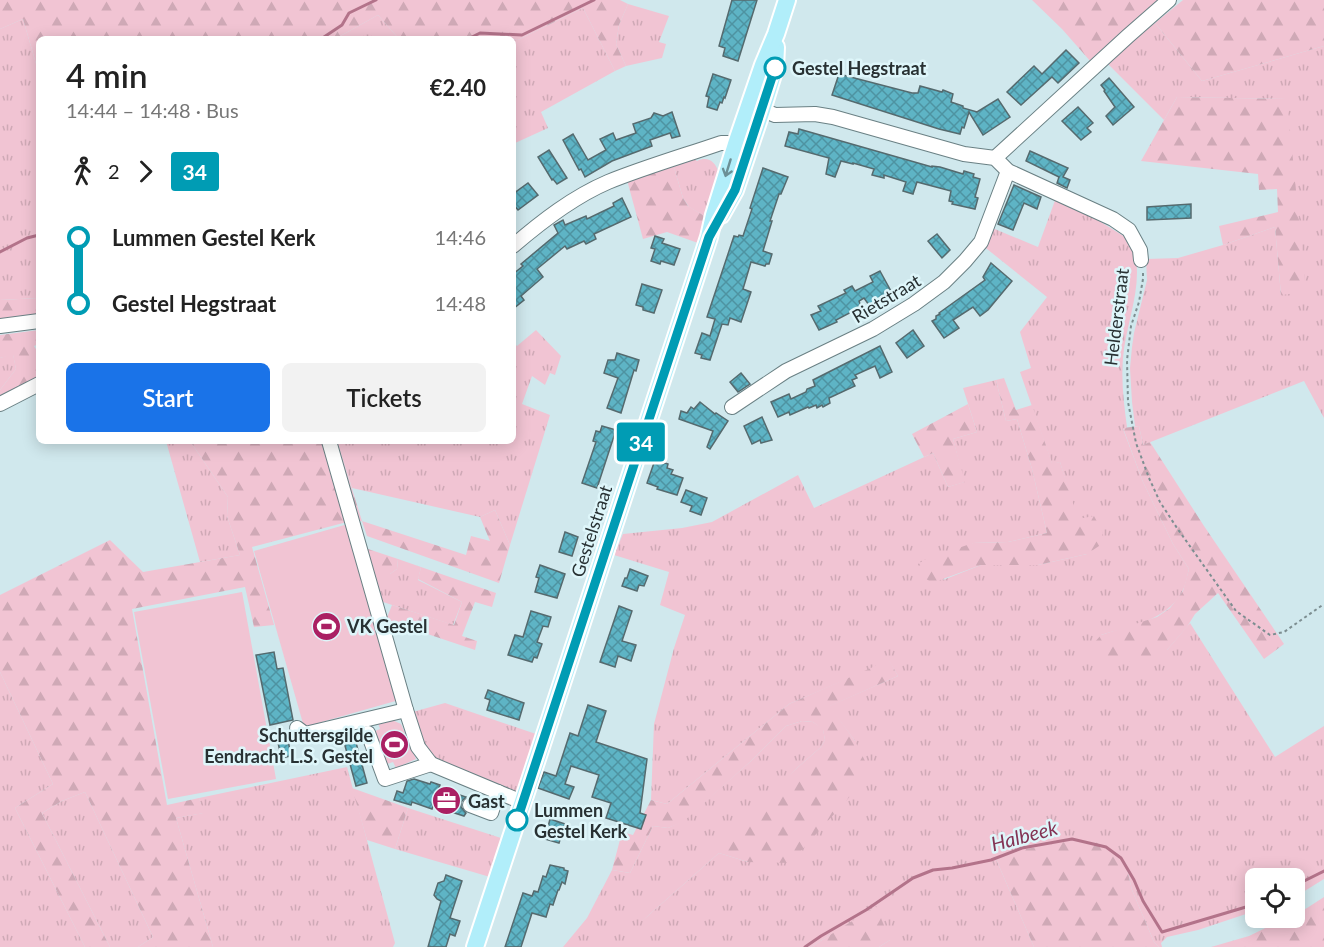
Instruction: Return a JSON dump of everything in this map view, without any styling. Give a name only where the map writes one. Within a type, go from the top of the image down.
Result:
[{"type":"main road","name":"Gestelstraat","points":[[475,947],[709,237],[714,215],[756,108],[763,65],[787,0]]},
{"type":"street","points":[[756,108],[775,115],[815,114],[833,117],[964,154],[996,158],[1169,0]]},
{"type":"street","points":[[516,243],[564,207],[607,183],[721,143],[743,146]]},
{"type":"street","name":"Helderstraat","points":[[996,158],[1008,171],[1113,219],[1129,230],[1140,250],[1141,260]]},
{"type":"street","name":"Rietstraat","points":[[732,407],[786,371],[873,329],[944,282],[981,242],[1008,171]]},
{"type":"street","points":[[0,326],[36,321]]},
{"type":"street","points":[[0,404],[36,386]]},
{"type":"street","points":[[330,444],[418,747],[431,764],[522,802]]},
{"type":"street","points":[[297,728],[304,734],[406,710]]},
{"type":"street","points":[[368,733],[385,779],[431,764]]},
{"type":"street","points":[[470,805],[491,813],[498,792]]},
{"type":"path","name":"Helderstraat","points":[[1141,260],[1143,279],[1139,302],[1131,326],[1126,360],[1128,402],[1136,443],[1160,502],[1236,611],[1270,635],[1284,632],[1324,604]]},
{"type":"green space","points":[[0,0],[620,0],[628,4],[619,25],[616,44],[626,66],[615,71],[583,8],[518,40],[516,36],[396,36],[378,15],[340,36],[36,36],[36,64],[23,19],[0,29]]},
{"type":"green space","points":[[1032,0],[1165,0],[1091,62]]},
{"type":"green space","points":[[1183,0],[1324,0],[1324,46],[1202,81],[1155,23]]},
{"type":"green space","points":[[628,4],[669,16],[659,42],[666,44],[662,58],[626,66],[616,44],[619,25]]},
{"type":"green space","points":[[583,8],[615,71],[541,112],[548,128],[516,143],[516,40]]},
{"type":"green space","points":[[378,15],[396,36],[340,36]]},
{"type":"green space","points":[[23,19],[36,64],[36,298],[0,300],[0,29]]},
{"type":"green space","points":[[1155,23],[1202,81],[1324,46],[1324,418],[1304,381],[1143,445],[1139,426],[1135,426],[1130,368],[1134,333],[1147,280],[1146,259],[1178,258],[1275,227],[1281,295],[1287,99],[1177,97],[1164,120],[1105,61]]},
{"type":"green space","points":[[1177,97],[1287,99],[1306,292],[1281,295],[1275,227],[1223,245],[1219,226],[1278,212],[1277,189],[1259,190],[1258,174],[1141,161]]},
{"type":"green space","points":[[693,158],[697,161],[705,159],[711,161],[719,173],[706,217],[689,207],[683,198],[673,164]]},
{"type":"green space","points":[[673,164],[683,198],[688,206],[706,217],[698,243],[667,232],[643,239],[627,180]]},
{"type":"green space","points":[[1057,195],[1130,240],[1137,269],[1123,358],[1127,427],[1123,429],[1143,482],[1173,544],[1189,569],[1182,592],[1167,610],[1146,621],[1101,635],[1167,650],[1190,623],[1275,757],[1324,726],[1324,879],[1305,891],[1305,868],[1245,868],[1245,914],[1198,930],[1167,937],[1161,943],[1162,947],[1154,942],[1132,890],[1126,865],[996,859],[1034,947],[879,947],[890,940],[830,935],[811,947],[563,947],[587,918],[612,870],[630,873],[653,826],[668,828],[683,821],[751,761],[786,726],[802,721],[813,722],[823,729],[825,740],[821,747],[642,921],[719,853],[748,862],[855,741],[829,706],[898,676],[889,661],[789,704],[667,804],[651,800],[654,724],[685,615],[660,605],[669,572],[614,555],[623,534],[682,528],[712,522],[798,475],[814,508],[933,453],[948,487],[964,482],[953,439],[977,432],[963,388],[996,380],[1006,421],[1017,419],[1047,533],[1008,542],[973,543],[943,580],[981,565],[1038,565],[1087,554],[1060,462],[1052,464],[1020,372],[1031,368],[1020,332],[1047,297],[982,245],[990,227],[1038,247]]},
{"type":"green space","points":[[36,298],[36,314],[0,319],[0,300]]},
{"type":"green space","points":[[36,330],[36,345],[34,346],[36,379],[0,397],[0,390],[16,369],[13,355],[0,358],[0,335]]},
{"type":"green space","points":[[536,330],[561,356],[555,375],[550,373],[545,385],[532,376],[522,404],[550,415],[510,545],[495,510],[480,517],[352,488],[338,444],[516,444],[517,346]]},
{"type":"green space","points":[[13,354],[16,369],[0,390],[0,358]]},
{"type":"green space","points":[[1004,378],[1016,410],[1032,405],[1052,463],[1060,462],[1078,519],[1094,516],[1103,533],[1099,546],[1087,554],[1038,565],[981,565],[932,583],[922,575],[918,564],[926,559],[973,543],[1008,542],[1047,533],[1017,419],[1006,421],[996,380]]},
{"type":"green space","points":[[968,404],[977,432],[953,439],[965,482],[948,487],[933,453],[924,457],[912,434]]},
{"type":"green space","points":[[1139,426],[1143,445],[1150,442],[1284,644],[1264,659],[1218,593],[1195,614],[1167,650],[1150,658],[1112,664],[1097,661],[1092,653],[1094,643],[1101,635],[1157,617],[1170,608],[1183,591],[1189,569],[1173,544],[1143,482],[1123,428]]},
{"type":"green space","points":[[167,444],[192,444],[228,497],[227,516],[240,555],[200,562]]},
{"type":"green space","points":[[192,444],[338,444],[362,521],[347,522],[252,547],[274,625],[254,627],[245,587],[132,609],[167,805],[199,798],[204,813],[176,818],[213,947],[138,947],[153,937],[85,792],[62,801],[42,813],[110,947],[85,947],[15,808],[53,784],[0,672],[0,595],[110,540],[143,572],[240,555],[227,516],[228,497]]},
{"type":"green space","points":[[495,510],[510,545],[499,583],[367,536],[362,521],[466,555],[471,536],[490,541],[480,517]]},
{"type":"green space","name":"VK Gestel","points":[[348,524],[399,700],[304,727],[254,551]]},
{"type":"green space","points":[[365,548],[398,559],[397,569],[390,574],[373,574]]},
{"type":"green space","points":[[398,559],[421,567],[418,580],[462,602],[453,625],[380,601],[373,574],[390,574],[397,569]]},
{"type":"green space","points":[[421,567],[496,593],[492,607],[475,602],[462,636],[477,641],[475,650],[386,620],[392,605],[454,625],[462,602],[418,579]]},
{"type":"green space","points":[[242,592],[276,779],[168,799],[134,612]]},
{"type":"green space","points":[[889,660],[898,676],[830,706],[855,741],[866,763],[863,782],[790,863],[748,862],[719,853],[642,921],[637,914],[821,747],[825,740],[823,730],[813,722],[802,721],[786,726],[683,822],[668,828],[653,826],[630,873],[612,870],[622,832],[633,835],[651,800],[667,804],[789,704]]},
{"type":"green space","points":[[0,672],[53,784],[15,808],[85,947],[0,947]]},
{"type":"green space","points":[[445,703],[536,734],[516,794],[442,766],[428,751],[409,713]]},
{"type":"green space","name":"Schuttersgilde Eendracht L.S. Gestel","points":[[388,720],[401,724],[416,759],[396,768],[393,762],[387,764],[373,732],[380,729],[378,723]]},
{"type":"green space","points":[[347,767],[395,943],[393,947],[213,947],[176,818],[203,813],[199,798]]},
{"type":"green space","points":[[352,788],[408,808],[395,849],[367,840]]},
{"type":"green space","points":[[85,792],[153,937],[138,947],[110,947],[42,813],[62,801]]},
{"type":"green space","points":[[408,808],[501,838],[490,877],[395,849]]},
{"type":"green space","points":[[1077,840],[1113,845],[1126,865],[1132,890],[1154,942],[1159,947],[1034,947],[996,859],[1020,850]]},
{"type":"green space","points":[[1324,897],[1324,947],[1211,947],[1249,936],[1265,928],[1305,928],[1305,909]]},
{"type":"green space","points":[[876,906],[890,940],[879,947],[811,947]]},
{"type":"building","points":[[732,0],[757,0],[738,61],[723,56],[725,48],[719,46]]},
{"type":"building","points":[[1066,50],[1079,63],[1058,83],[1052,77],[1021,105],[1007,92],[1034,66],[1042,74]]},
{"type":"building","points":[[713,74],[731,80],[725,98],[722,103],[720,102],[717,110],[707,107],[709,97],[706,96]]},
{"type":"building","points":[[839,74],[912,93],[918,93],[920,86],[942,92],[943,90],[953,94],[951,102],[977,112],[998,99],[1010,117],[983,135],[969,112],[960,134],[939,129],[832,95]]},
{"type":"building","points":[[1109,78],[1134,107],[1113,125],[1106,116],[1115,107],[1101,85]]},
{"type":"building","points":[[1078,107],[1093,123],[1087,128],[1091,132],[1081,140],[1062,121]]},
{"type":"building","points":[[672,112],[680,136],[672,138],[670,133],[650,140],[652,146],[612,161],[585,177],[563,140],[573,134],[588,160],[606,150],[600,139],[613,133],[616,140],[636,133],[633,124],[651,118],[654,113],[663,116]]},
{"type":"building","points":[[799,129],[932,167],[963,174],[964,171],[974,174],[973,177],[980,179],[975,197],[978,198],[975,209],[952,204],[953,202],[949,201],[951,191],[917,182],[913,194],[903,191],[906,182],[884,175],[884,178],[872,175],[874,169],[853,163],[841,161],[835,177],[826,174],[829,158],[785,146],[789,132],[798,134]]},
{"type":"building","points":[[549,150],[567,178],[557,184],[538,157]]},
{"type":"building","points":[[1030,151],[1068,168],[1063,177],[1070,180],[1067,188],[1057,183],[1059,177],[1026,161]]},
{"type":"building","points":[[763,168],[788,177],[779,194],[763,251],[772,254],[769,264],[765,266],[751,262],[743,289],[751,292],[741,322],[730,318],[728,325],[722,324],[710,360],[701,358],[702,355],[695,353],[702,333],[710,336],[715,319],[707,317],[734,236],[743,236]]},
{"type":"building","points":[[528,183],[538,195],[518,210],[516,192]]},
{"type":"building","points":[[1014,185],[1041,197],[1037,209],[1024,203],[1013,230],[998,224]]},
{"type":"building","points":[[622,198],[631,217],[594,234],[596,239],[586,244],[584,241],[567,249],[565,246],[537,269],[543,277],[521,296],[524,300],[516,307],[516,272],[523,266],[521,264],[558,233],[554,225],[563,220],[565,225],[586,216],[587,219],[614,206],[613,203]]},
{"type":"building","points":[[1191,204],[1191,218],[1147,220],[1147,207]]},
{"type":"building","points":[[937,234],[950,250],[942,258],[928,241]]},
{"type":"building","points":[[655,236],[664,239],[662,243],[680,249],[674,265],[651,261],[655,249],[651,248]]},
{"type":"building","points":[[991,263],[1012,281],[988,310],[980,316],[973,307],[953,320],[959,328],[944,338],[932,321],[939,313],[985,280],[983,277]]},
{"type":"building","points":[[880,271],[892,293],[869,305],[864,298],[859,301],[861,307],[819,330],[811,315],[821,311],[818,306],[846,293],[844,290],[852,286],[855,291],[873,282],[870,276]]},
{"type":"building","points":[[642,284],[662,290],[654,313],[636,305]]},
{"type":"building","points":[[913,330],[924,346],[907,358],[896,343]]},
{"type":"building","points":[[880,346],[892,372],[880,378],[875,366],[855,375],[857,378],[852,380],[855,386],[829,398],[830,403],[823,407],[822,405],[817,408],[816,405],[778,417],[771,402],[789,394],[791,399],[806,392],[807,389],[815,386],[813,380]]},
{"type":"building","points":[[617,353],[639,360],[621,413],[607,408],[618,378],[604,373],[608,360],[615,360]]},
{"type":"building","points":[[741,373],[750,384],[738,392],[730,382]]},
{"type":"building","points":[[700,402],[728,421],[710,449],[707,447],[713,431],[679,419],[681,411],[687,413],[691,407],[694,409]]},
{"type":"building","points":[[762,417],[772,440],[761,443],[760,440],[752,444],[744,426]]},
{"type":"building","points":[[602,426],[616,430],[597,488],[582,483],[596,442],[593,441],[596,431],[600,432]]},
{"type":"building","points":[[655,460],[668,464],[667,468],[673,470],[671,474],[683,478],[677,495],[657,489],[658,487],[647,483]]},
{"type":"building","points":[[686,490],[707,498],[701,515],[690,511],[692,506],[681,502]]},
{"type":"building","points":[[565,532],[578,537],[572,556],[559,552]]},
{"type":"building","points":[[540,565],[565,574],[557,598],[535,592]]},
{"type":"building","points":[[630,569],[648,576],[644,586],[639,585],[637,591],[622,586]]},
{"type":"building","points":[[619,606],[632,611],[622,641],[636,645],[631,661],[618,656],[615,667],[600,662]]},
{"type":"building","points":[[531,611],[551,617],[548,627],[543,626],[537,642],[542,644],[537,658],[534,657],[532,662],[508,655],[515,635],[523,637]]},
{"type":"building","points":[[274,652],[277,669],[283,668],[293,720],[270,725],[256,655]]},
{"type":"building","points":[[488,690],[524,703],[519,720],[487,710],[490,700],[485,698]]},
{"type":"building","points":[[588,705],[606,711],[596,742],[647,759],[640,813],[646,815],[641,829],[606,818],[611,803],[592,797],[599,775],[571,766],[565,784],[574,787],[569,799],[538,788],[544,772],[556,776],[570,733],[578,736]]},
{"type":"building","points":[[355,739],[367,783],[356,786],[344,742]]},
{"type":"building","points":[[288,740],[291,756],[281,758],[278,742]]},
{"type":"building","points":[[414,779],[440,785],[439,788],[466,797],[461,802],[461,807],[466,813],[464,816],[433,806],[432,809],[412,802],[411,805],[394,800],[397,791],[403,793],[407,781]]},
{"type":"building","points":[[550,819],[565,824],[559,843],[545,839]]},
{"type":"building","points":[[550,865],[568,871],[565,884],[562,882],[546,917],[532,913],[521,947],[505,947],[523,893],[532,896],[534,891],[538,892],[543,876],[546,877]]},
{"type":"building","points":[[446,875],[462,881],[450,918],[460,921],[455,936],[450,934],[446,947],[428,947],[441,901],[434,895],[438,883],[444,881]]},
{"type":"waterway","points":[[326,36],[342,25],[349,13],[376,0]]},
{"type":"waterway","points":[[474,36],[480,33],[522,35],[594,0]]},
{"type":"waterway","points":[[0,252],[36,236]]},
{"type":"waterway","name":"Halbeek","points":[[805,947],[913,878],[933,870],[991,860],[1022,848],[1072,839],[1106,847],[1121,858],[1162,932],[1245,907]]},
{"type":"waterway","name":"Halbeek","points":[[1305,880],[1324,871]]},
{"type":"bus line","name":"34","points":[[517,820],[709,237],[735,190],[775,68]]},
{"type":"place","name":"Gestel Hegstraat","points":[[775,68]]},
{"type":"place","name":"VK Gestel","points":[[326,626]]},
{"type":"place","name":"Schuttersgilde Eendracht L.S. Gestel","points":[[394,745]]},
{"type":"place","name":"Gast","points":[[447,801]]},
{"type":"place","name":"Lummen Gestel Kerk","points":[[517,820]]}]
